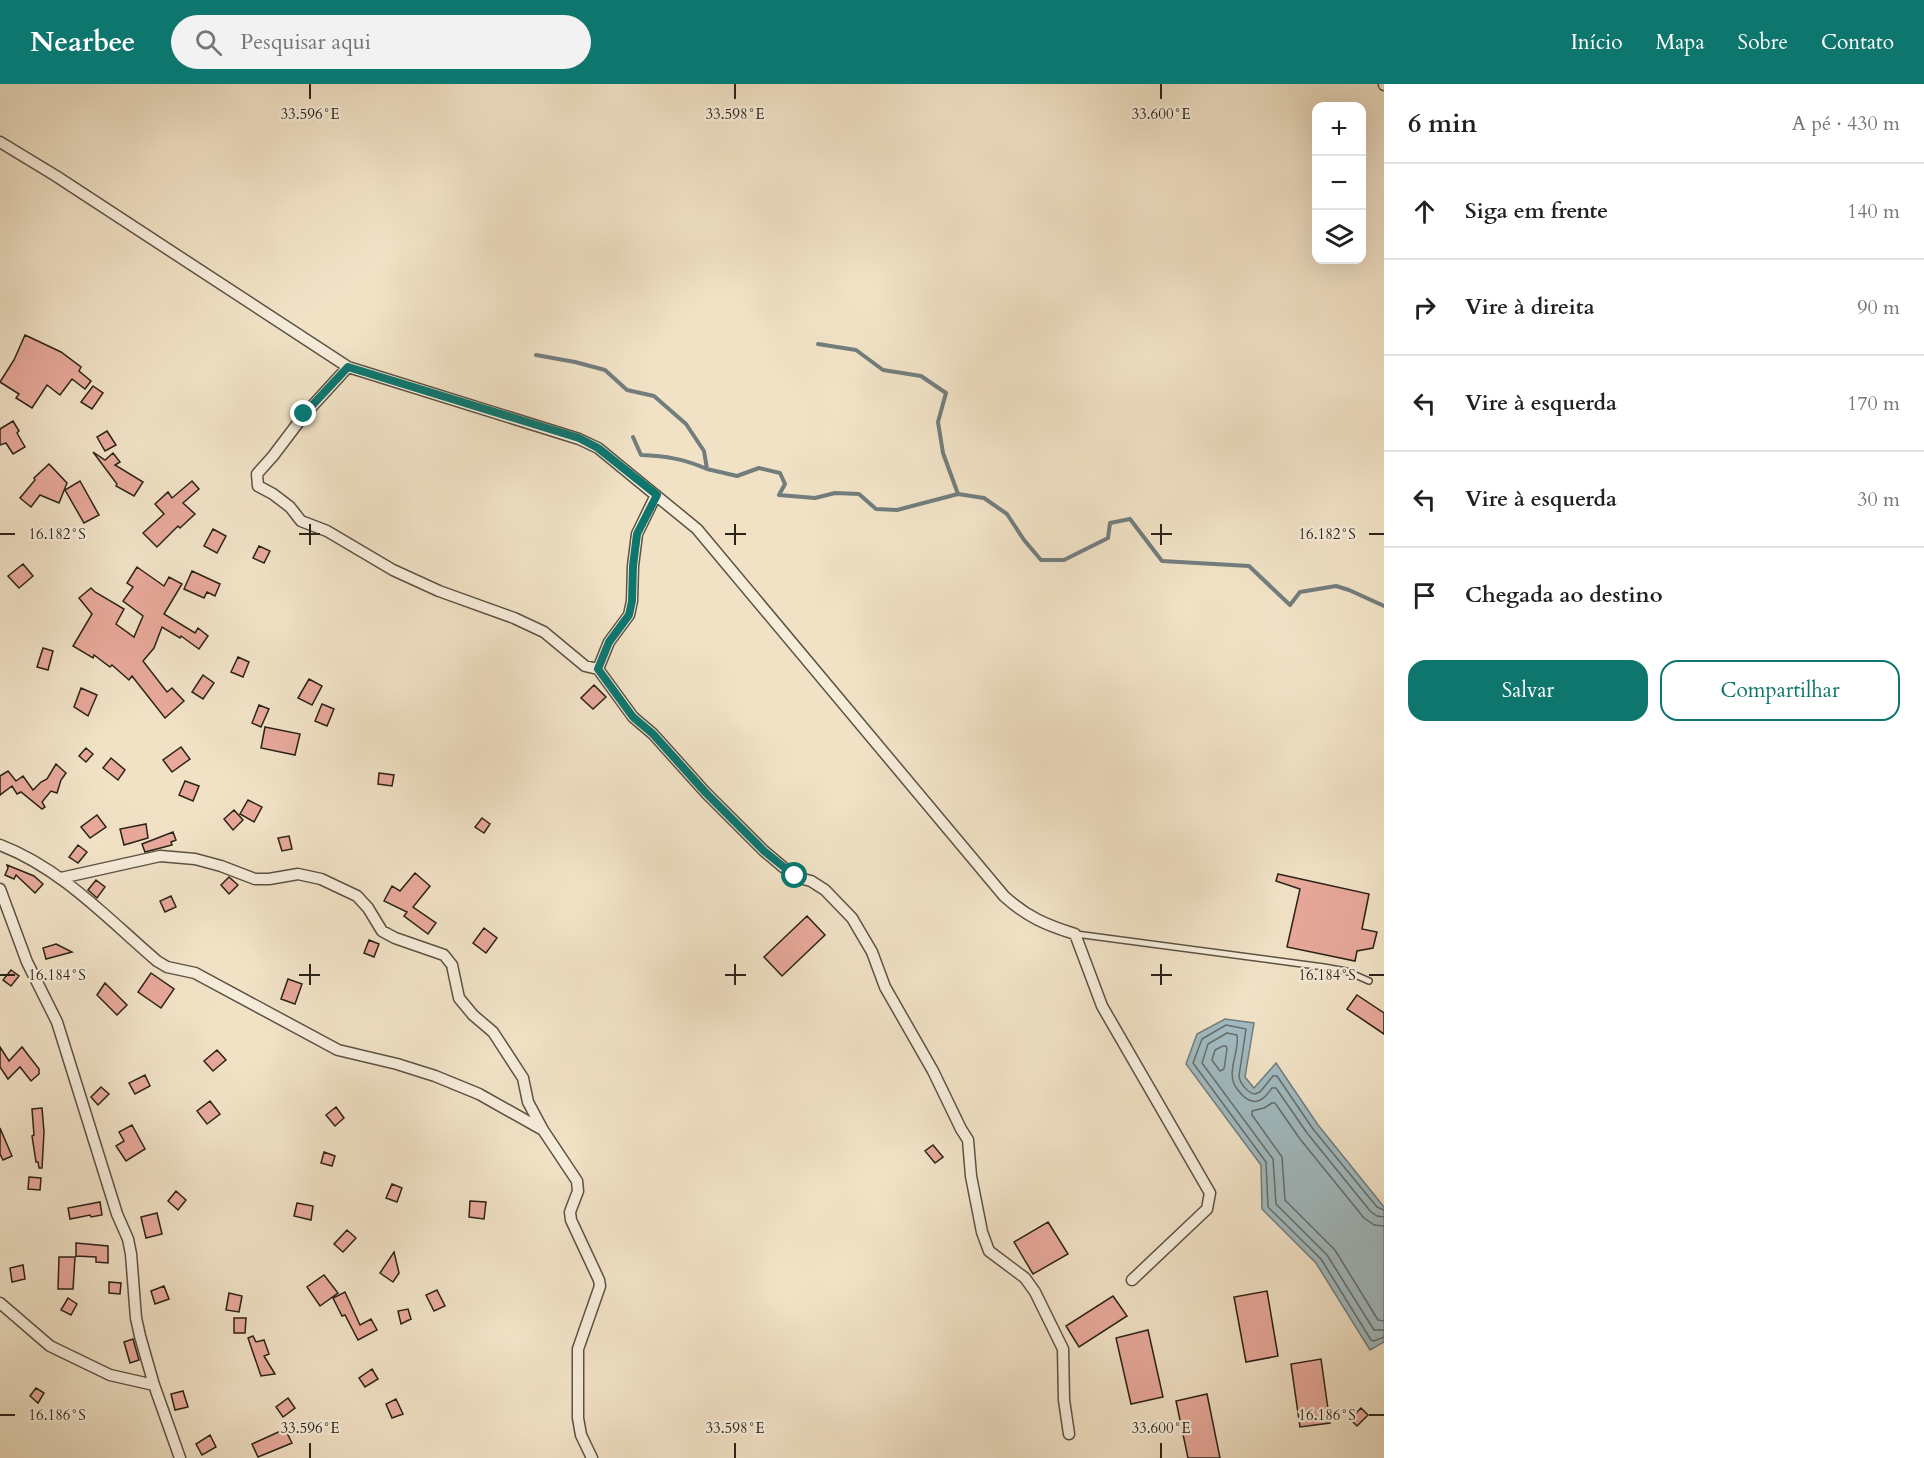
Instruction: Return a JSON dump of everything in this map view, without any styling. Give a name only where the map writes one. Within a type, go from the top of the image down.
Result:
[{"type":"street","points":[[0,142],[56,176],[348,367],[579,438],[598,448],[697,529],[1004,896],[1035,920],[1075,934],[1102,1006],[1210,1193],[1207,1209],[1132,1280]]},
{"type":"street","points":[[348,367],[304,414],[257,474],[258,486],[290,507],[301,521],[327,531],[412,579],[514,618],[544,632],[585,666],[598,669],[633,717],[653,734],[706,793],[764,851],[795,876],[811,881],[825,890],[852,918],[872,952],[885,987],[933,1071],[968,1140],[971,1176],[982,1232],[989,1251],[1025,1278],[1035,1292],[1063,1349],[1064,1400],[1069,1434]]},
{"type":"street","points":[[598,669],[609,642],[629,615],[637,534],[657,495]]},
{"type":"street","points":[[0,844],[24,854],[61,878],[157,961],[167,967],[195,973],[338,1050],[435,1076],[479,1094],[543,1130]]},
{"type":"street","points":[[61,878],[160,856],[195,859],[255,879],[298,874],[321,879],[341,887],[357,896],[368,908],[382,931],[395,938],[444,955],[452,966],[459,998],[473,1015],[493,1032],[523,1078],[528,1102],[543,1130],[577,1181],[578,1191],[570,1212],[570,1220],[600,1286],[578,1349],[580,1436],[592,1458]]},
{"type":"street","points":[[0,890],[27,962],[57,1022],[117,1214],[128,1239],[136,1318],[154,1385],[180,1458]]},
{"type":"street","points":[[0,1303],[50,1346],[110,1375],[154,1385]]},
{"type":"lane","points":[[1075,934],[1324,967],[1346,971],[1369,981]]},
{"type":"water","points":[[1225,1019],[1254,1023],[1245,1077],[1254,1088],[1276,1063],[1318,1125],[1384,1207],[1384,1342],[1370,1350],[1316,1263],[1262,1209],[1261,1165],[1186,1064],[1197,1034]]},
{"type":"building","points":[[25,335],[61,352],[81,367],[79,371],[91,381],[85,389],[72,379],[60,395],[47,385],[32,408],[16,398],[19,394],[0,382],[14,360]]},
{"type":"building","points":[[93,386],[103,393],[92,409],[81,402]]},
{"type":"building","points":[[13,421],[25,447],[13,454],[6,443],[0,445],[0,429]]},
{"type":"building","points":[[107,431],[116,445],[105,451],[97,437]]},
{"type":"building","points":[[93,452],[105,460],[113,453],[120,462],[115,465],[143,482],[134,496],[116,486],[117,484]]},
{"type":"building","points":[[49,464],[67,483],[59,503],[40,495],[31,507],[20,498],[35,480],[34,478]]},
{"type":"building","points":[[80,481],[99,515],[84,523],[65,490]]},
{"type":"building","points":[[192,481],[199,489],[183,503],[195,514],[180,528],[178,526],[157,547],[143,533],[164,514],[155,504],[168,492],[172,498]]},
{"type":"building","points":[[213,529],[226,536],[217,553],[204,546]]},
{"type":"building","points":[[259,546],[270,551],[264,563],[253,558]]},
{"type":"building","points":[[23,564],[33,576],[19,588],[8,576]]},
{"type":"building","points":[[137,567],[164,586],[169,577],[182,584],[164,614],[195,633],[198,628],[208,636],[199,649],[181,636],[180,638],[162,627],[154,648],[143,661],[167,692],[172,688],[184,701],[165,718],[132,676],[129,680],[112,665],[110,667],[94,655],[93,658],[73,646],[92,614],[79,598],[91,588],[124,609],[116,624],[134,637],[143,616],[123,601],[133,587],[127,583]]},
{"type":"building","points":[[192,571],[220,584],[215,596],[207,592],[204,598],[184,589]]},
{"type":"building","points":[[43,648],[53,651],[48,670],[37,667]]},
{"type":"building","points":[[238,657],[249,662],[243,677],[231,672]]},
{"type":"building","points":[[203,675],[214,683],[203,699],[192,692]]},
{"type":"building","points":[[309,679],[322,686],[312,705],[298,698]]},
{"type":"building","points":[[594,685],[606,697],[593,709],[581,698]]},
{"type":"building","points":[[81,688],[97,695],[88,716],[74,707]]},
{"type":"building","points":[[322,704],[334,709],[327,726],[315,721]]},
{"type":"building","points":[[259,705],[269,709],[261,727],[252,723]]},
{"type":"building","points":[[265,727],[300,734],[295,755],[261,748]]},
{"type":"building","points":[[181,747],[190,759],[172,772],[163,760]]},
{"type":"building","points":[[86,748],[93,754],[86,762],[79,756]]},
{"type":"building","points":[[111,758],[125,770],[118,780],[103,768]]},
{"type":"building","points":[[56,764],[66,773],[57,793],[51,791],[42,802],[45,807],[42,809],[21,792],[17,794],[12,786],[0,795],[0,776],[8,771],[16,781],[23,776],[33,790],[47,779]]},
{"type":"building","points":[[379,773],[394,775],[392,786],[378,784]]},
{"type":"building","points":[[185,781],[199,786],[193,801],[179,795]]},
{"type":"building","points":[[248,800],[262,807],[254,822],[240,814]]},
{"type":"building","points":[[234,810],[243,820],[233,830],[224,819]]},
{"type":"building","points":[[97,815],[106,827],[90,838],[81,827]]},
{"type":"building","points":[[482,818],[490,824],[484,833],[475,827]]},
{"type":"building","points":[[146,824],[148,838],[124,845],[120,829]]},
{"type":"building","points":[[173,832],[176,840],[171,842],[172,845],[145,852],[142,844]]},
{"type":"building","points":[[289,836],[292,849],[282,851],[278,838]]},
{"type":"building","points":[[78,845],[87,852],[78,863],[69,857]]},
{"type":"building","points":[[7,865],[34,876],[43,884],[35,893],[16,875],[14,879],[5,875]]},
{"type":"building","points":[[415,873],[430,886],[413,907],[436,923],[428,934],[404,916],[407,912],[384,901],[392,886],[400,891]]},
{"type":"building","points":[[1278,874],[1369,894],[1362,929],[1377,932],[1373,948],[1357,951],[1355,961],[1287,947],[1300,889],[1276,881]]},
{"type":"building","points":[[229,877],[238,885],[229,894],[221,885]]},
{"type":"building","points":[[96,880],[105,887],[97,898],[88,890]]},
{"type":"building","points":[[171,896],[176,907],[165,912],[160,901]]},
{"type":"building","points":[[807,916],[825,935],[782,976],[764,957]]},
{"type":"building","points":[[484,928],[497,938],[486,953],[473,943]]},
{"type":"building","points":[[369,940],[379,944],[374,957],[364,953]]},
{"type":"building","points":[[56,944],[72,952],[46,959],[43,948]]},
{"type":"building","points":[[11,970],[19,976],[11,986],[3,980]]},
{"type":"building","points":[[151,973],[174,989],[161,1008],[138,992]]},
{"type":"building","points":[[288,979],[302,984],[295,1004],[281,999]]},
{"type":"building","points":[[105,983],[127,1005],[117,1015],[97,995]]},
{"type":"building","points":[[1357,995],[1384,1013],[1384,1034],[1347,1009]]},
{"type":"building","points":[[0,1047],[9,1061],[22,1047],[39,1069],[39,1074],[31,1081],[20,1067],[8,1079],[0,1067]]},
{"type":"building","points":[[217,1050],[226,1060],[213,1071],[204,1061]]},
{"type":"building","points":[[145,1075],[150,1086],[135,1094],[129,1083]]},
{"type":"building","points":[[101,1087],[109,1094],[98,1105],[91,1097]]},
{"type":"building","points":[[210,1101],[220,1114],[207,1124],[197,1111]]},
{"type":"building","points":[[336,1107],[344,1118],[335,1126],[326,1115]]},
{"type":"building","points":[[42,1108],[44,1132],[42,1168],[39,1168],[32,1136],[34,1135],[32,1109]]},
{"type":"building","points":[[132,1125],[145,1149],[126,1161],[116,1146],[124,1141],[119,1132]]},
{"type":"building","points":[[0,1128],[12,1156],[3,1160],[0,1154]]},
{"type":"building","points":[[933,1145],[943,1157],[935,1163],[925,1151]]},
{"type":"building","points":[[324,1152],[335,1156],[332,1166],[321,1163]]},
{"type":"building","points":[[29,1177],[41,1178],[40,1190],[28,1189]]},
{"type":"building","points":[[392,1184],[402,1188],[397,1202],[386,1198]]},
{"type":"building","points":[[176,1191],[186,1200],[178,1210],[168,1201]]},
{"type":"building","points":[[470,1201],[486,1202],[484,1219],[469,1217]]},
{"type":"building","points":[[100,1202],[102,1215],[70,1219],[68,1208]]},
{"type":"building","points":[[297,1203],[313,1206],[311,1220],[294,1216]]},
{"type":"building","points":[[157,1213],[162,1234],[146,1238],[141,1217]]},
{"type":"building","points":[[1048,1222],[1068,1254],[1033,1274],[1014,1242]]},
{"type":"building","points":[[347,1230],[356,1238],[343,1252],[334,1244]]},
{"type":"building","points":[[76,1243],[108,1246],[108,1263],[96,1262],[96,1257],[76,1256]]},
{"type":"building","points":[[394,1252],[399,1273],[393,1282],[380,1273]]},
{"type":"building","points":[[59,1257],[75,1257],[73,1289],[58,1289]]},
{"type":"building","points":[[23,1265],[25,1279],[12,1282],[10,1268]]},
{"type":"building","points":[[324,1275],[338,1293],[320,1306],[307,1287]]},
{"type":"building","points":[[109,1282],[121,1283],[120,1294],[109,1293]]},
{"type":"building","points":[[164,1286],[169,1299],[155,1304],[151,1291]]},
{"type":"building","points":[[437,1290],[445,1306],[434,1311],[426,1295]]},
{"type":"building","points":[[1267,1291],[1278,1356],[1246,1362],[1234,1297]]},
{"type":"building","points":[[345,1292],[360,1325],[371,1319],[377,1330],[358,1340],[333,1298]]},
{"type":"building","points":[[229,1293],[242,1296],[239,1312],[226,1310]]},
{"type":"building","points":[[1113,1296],[1127,1316],[1079,1347],[1066,1326]]},
{"type":"building","points":[[68,1298],[77,1304],[71,1315],[61,1310]]},
{"type":"building","points":[[408,1309],[411,1319],[401,1324],[398,1311]]},
{"type":"building","points":[[234,1318],[246,1318],[245,1333],[234,1333]]},
{"type":"building","points":[[1148,1330],[1163,1397],[1131,1404],[1116,1338]]},
{"type":"building","points":[[253,1336],[256,1342],[264,1340],[269,1354],[264,1356],[275,1374],[261,1376],[248,1338]]},
{"type":"building","points":[[133,1339],[139,1360],[130,1363],[124,1342]]},
{"type":"building","points":[[1321,1359],[1330,1423],[1300,1427],[1291,1364]]},
{"type":"building","points":[[372,1369],[378,1379],[365,1387],[359,1378]]},
{"type":"building","points":[[36,1388],[44,1393],[38,1403],[30,1396]]},
{"type":"building","points":[[183,1391],[188,1407],[175,1410],[171,1394]]},
{"type":"building","points":[[1207,1394],[1220,1458],[1188,1458],[1176,1401]]},
{"type":"building","points":[[288,1398],[295,1408],[283,1417],[276,1407]]},
{"type":"building","points":[[396,1399],[403,1414],[392,1418],[386,1404]]},
{"type":"building","points":[[1361,1408],[1368,1415],[1357,1426],[1350,1419]]},
{"type":"building","points":[[285,1429],[292,1443],[258,1457],[252,1444]]},
{"type":"building","points":[[210,1435],[216,1447],[202,1455],[196,1444]]},
{"type":"waterway","points":[[818,344],[856,350],[883,370],[921,376],[946,393],[938,422],[943,453],[958,494]]},
{"type":"waterway","points":[[536,355],[605,370],[627,390],[654,396],[686,424],[704,451],[707,469],[737,476],[759,468],[780,473],[785,484],[779,495],[815,498],[835,493],[859,494],[876,509],[897,510],[958,494],[984,498],[1007,514],[1041,560],[1064,560],[1108,538],[1110,523],[1130,519],[1162,561],[1249,566],[1290,605],[1300,592],[1336,586],[1384,606]]},
{"type":"waterway","points":[[633,437],[641,455],[675,459],[707,469]]},
{"type":"route","points":[[304,414],[348,367],[579,438],[598,448],[657,495],[637,534],[629,615],[609,642],[598,669],[633,717],[653,734],[706,793],[764,851],[795,876]]}]
